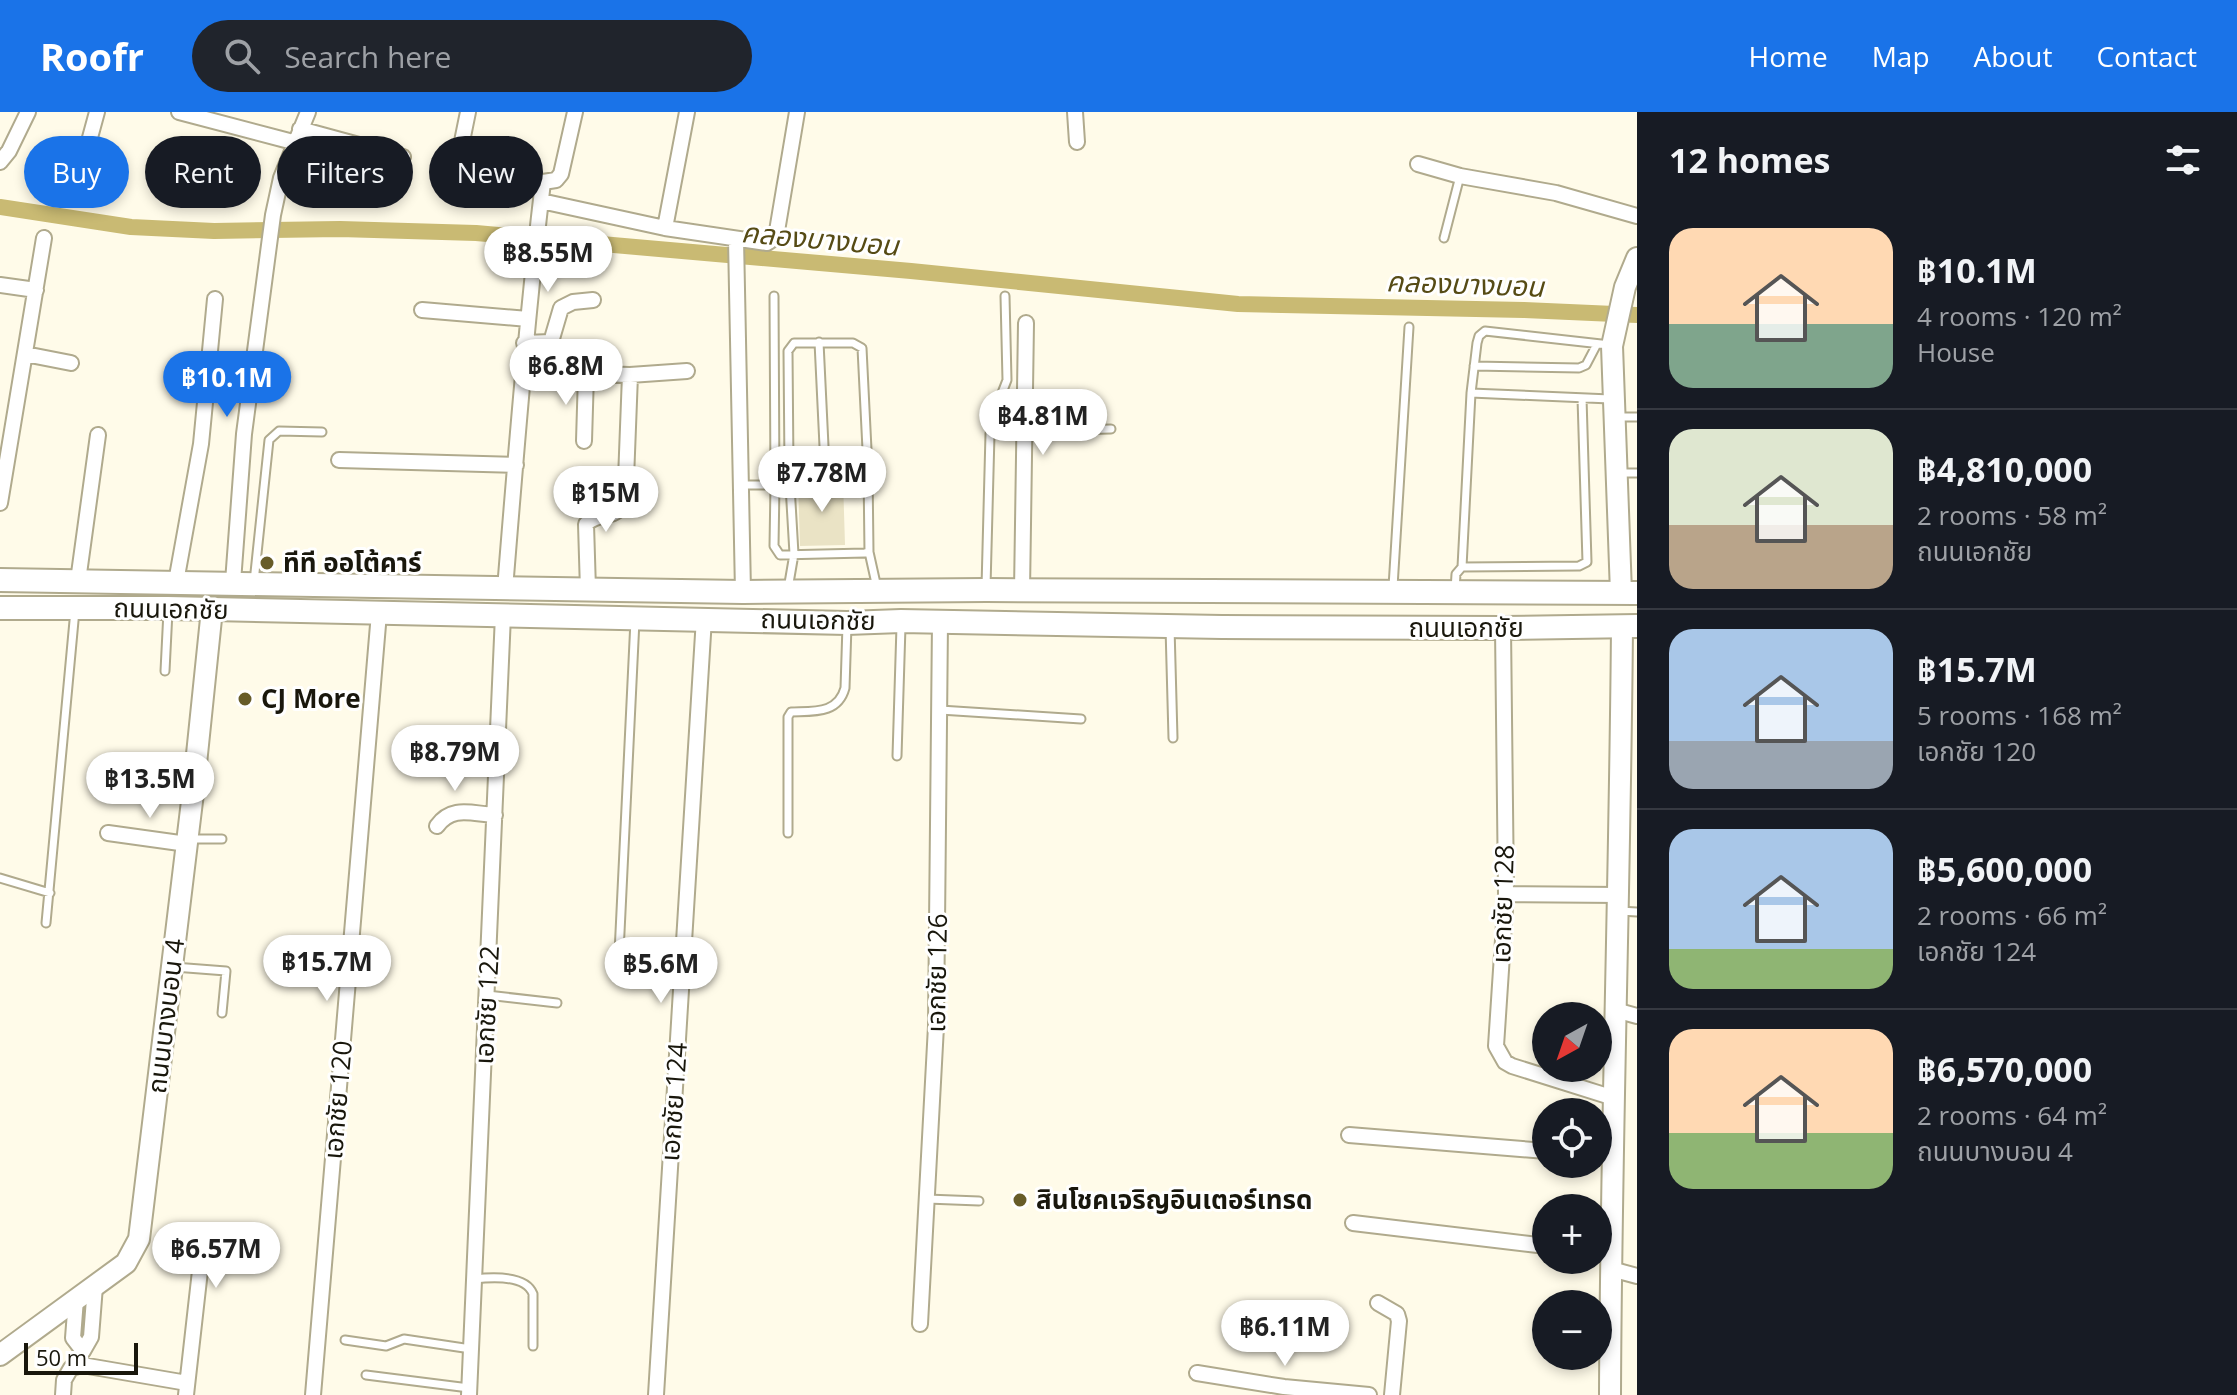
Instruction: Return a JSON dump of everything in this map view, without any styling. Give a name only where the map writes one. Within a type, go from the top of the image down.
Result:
[{"type":"main road","points":[[1612,1111],[1615,1010],[1626,906],[1629,593],[1627,473],[1614,408],[1608,339],[1637,258]]},
{"type":"main road","name":"ถนนเอกชัย","points":[[0,580],[743,592],[1629,593]]},
{"type":"main road","points":[[1222,627],[1225,592]]},
{"type":"main road","name":"ถนนเอกชัย","points":[[0,608],[168,608],[847,623],[901,621],[1222,627],[1629,626]]},
{"type":"main road","name":"ถนนบางบอน 4","points":[[1,1352],[126,1263],[139,1239],[212,609]]},
{"type":"main road","points":[[1607,1274],[1610,1395]]},
{"type":"street","points":[[0,162],[9,151],[28,112]]},
{"type":"street","points":[[90,136],[97,112]]},
{"type":"street","points":[[179,112],[296,136],[308,112]]},
{"type":"street","points":[[463,136],[468,112]]},
{"type":"street","points":[[543,182],[556,180],[561,174],[575,112]]},
{"type":"street","points":[[665,228],[687,112]]},
{"type":"street","points":[[543,201],[736,245],[767,243],[776,237],[797,112]]},
{"type":"street","points":[[1075,112],[1077,142]]},
{"type":"street","points":[[1418,164],[1460,176],[1556,193],[1637,216]]},
{"type":"street","points":[[244,583],[244,434],[277,196]]},
{"type":"street","points":[[505,589],[524,343],[540,208]]},
{"type":"street","points":[[0,503],[44,238]]},
{"type":"street","points":[[736,245],[743,592]]},
{"type":"street","points":[[0,285],[36,290]]},
{"type":"street","points":[[176,582],[201,444],[215,299]]},
{"type":"street","points":[[524,343],[551,342],[561,308],[573,302],[593,300]]},
{"type":"street","points":[[422,310],[528,319]]},
{"type":"street","points":[[1022,591],[1026,323]]},
{"type":"street","points":[[25,354],[71,363]]},
{"type":"street","points":[[523,372],[630,375],[687,371]]},
{"type":"street","points":[[584,441],[586,374]]},
{"type":"street","points":[[626,479],[630,375]]},
{"type":"street","points":[[78,581],[98,435]]},
{"type":"street","points":[[339,460],[516,465]]},
{"type":"street","points":[[588,590],[586,524],[595,517],[616,513],[621,509],[624,496]]},
{"type":"street","name":"เอกชัย 120","points":[[313,1395],[379,613]]},
{"type":"street","name":"เอกชัย 122","points":[[469,1392],[503,615]]},
{"type":"street","name":"เอกชัย 124","points":[[656,1395],[704,618]]},
{"type":"street","name":"เอกชัย 126","points":[[920,1324],[936,1026],[940,622]]},
{"type":"street","name":"เอกชัย 128","points":[[1503,628],[1506,894],[1496,1046],[1501,1057],[1512,1066],[1614,1098]]},
{"type":"street","points":[[437,826],[445,815],[453,812],[495,815]]},
{"type":"street","points":[[108,833],[187,842]]},
{"type":"street","points":[[1506,894],[1626,906]]},
{"type":"street","points":[[1615,1010],[1637,1016]]},
{"type":"street","points":[[1349,1135],[1532,1150]]},
{"type":"street","points":[[1353,1223],[1532,1244]]},
{"type":"street","points":[[76,1299],[73,1338],[83,1358],[186,1389],[202,1253]]},
{"type":"street","points":[[1612,1261],[1637,1276]]},
{"type":"street","points":[[63,1395],[64,1380],[71,1368],[83,1358],[91,1337],[95,1286]]},
{"type":"street","points":[[1378,1303],[1397,1314],[1399,1321],[1392,1395]]},
{"type":"street","points":[[1197,1373],[1284,1387],[1369,1395]]},
{"type":"lane","points":[[1444,238],[1460,176]]},
{"type":"lane","points":[[774,296],[774,546],[780,555],[869,552]]},
{"type":"lane","points":[[986,590],[990,434],[1007,380],[1005,296]]},
{"type":"lane","points":[[1392,593],[1409,327]]},
{"type":"lane","points":[[1455,593],[1456,574],[1462,567],[1471,393],[1479,336],[1485,331],[1608,339]]},
{"type":"lane","points":[[1474,366],[1579,368],[1586,365],[1608,339]]},
{"type":"lane","points":[[819,342],[825,467]]},
{"type":"lane","points":[[788,591],[794,554],[789,468],[788,351],[794,343],[819,342],[853,343],[862,348],[869,552],[877,590]]},
{"type":"lane","points":[[1471,393],[1582,398],[1637,417]]},
{"type":"lane","points":[[1462,567],[1579,566],[1587,562],[1582,398]]},
{"type":"lane","points":[[1025,431],[1111,429]]},
{"type":"lane","points":[[244,583],[272,434],[279,431],[322,432]]},
{"type":"lane","points":[[774,467],[868,470]]},
{"type":"lane","points":[[740,485],[775,485]]},
{"type":"lane","points":[[46,923],[76,608]]},
{"type":"lane","points":[[165,671],[168,608]]},
{"type":"lane","points":[[618,974],[635,619]]},
{"type":"lane","points":[[897,756],[901,621]]},
{"type":"lane","points":[[788,833],[788,717],[791,712],[829,710],[842,697],[847,623]]},
{"type":"lane","points":[[1170,625],[1173,738]]},
{"type":"lane","points":[[940,710],[1081,719]]},
{"type":"lane","points":[[106,787],[193,793]]},
{"type":"lane","points":[[187,842],[222,839]]},
{"type":"lane","points":[[0,878],[50,893]]},
{"type":"lane","points":[[172,967],[226,971],[222,1013]]},
{"type":"lane","points":[[487,995],[557,1003]]},
{"type":"lane","points":[[927,1199],[979,1201]]},
{"type":"lane","points":[[474,1279],[522,1281],[530,1286],[533,1294],[533,1346]]},
{"type":"lane","points":[[345,1340],[386,1346],[404,1339],[471,1349]]},
{"type":"lane","points":[[366,1375],[469,1392]]},
{"type":"building","points":[[843,481],[845,545],[800,546],[798,482]]},
{"type":"waterway","name":"คลองบางบอน","points":[[0,207],[131,227],[214,231],[340,229],[476,233],[911,271],[1238,304],[1637,315]]},
{"type":"place","name":"ทีที ออโต้คาร์","points":[[267,563]]},
{"type":"place","name":"CJ More","points":[[245,699]]},
{"type":"place","name":"สินโชคเจริญอินเตอร์เทรด","points":[[1020,1200]]}]
